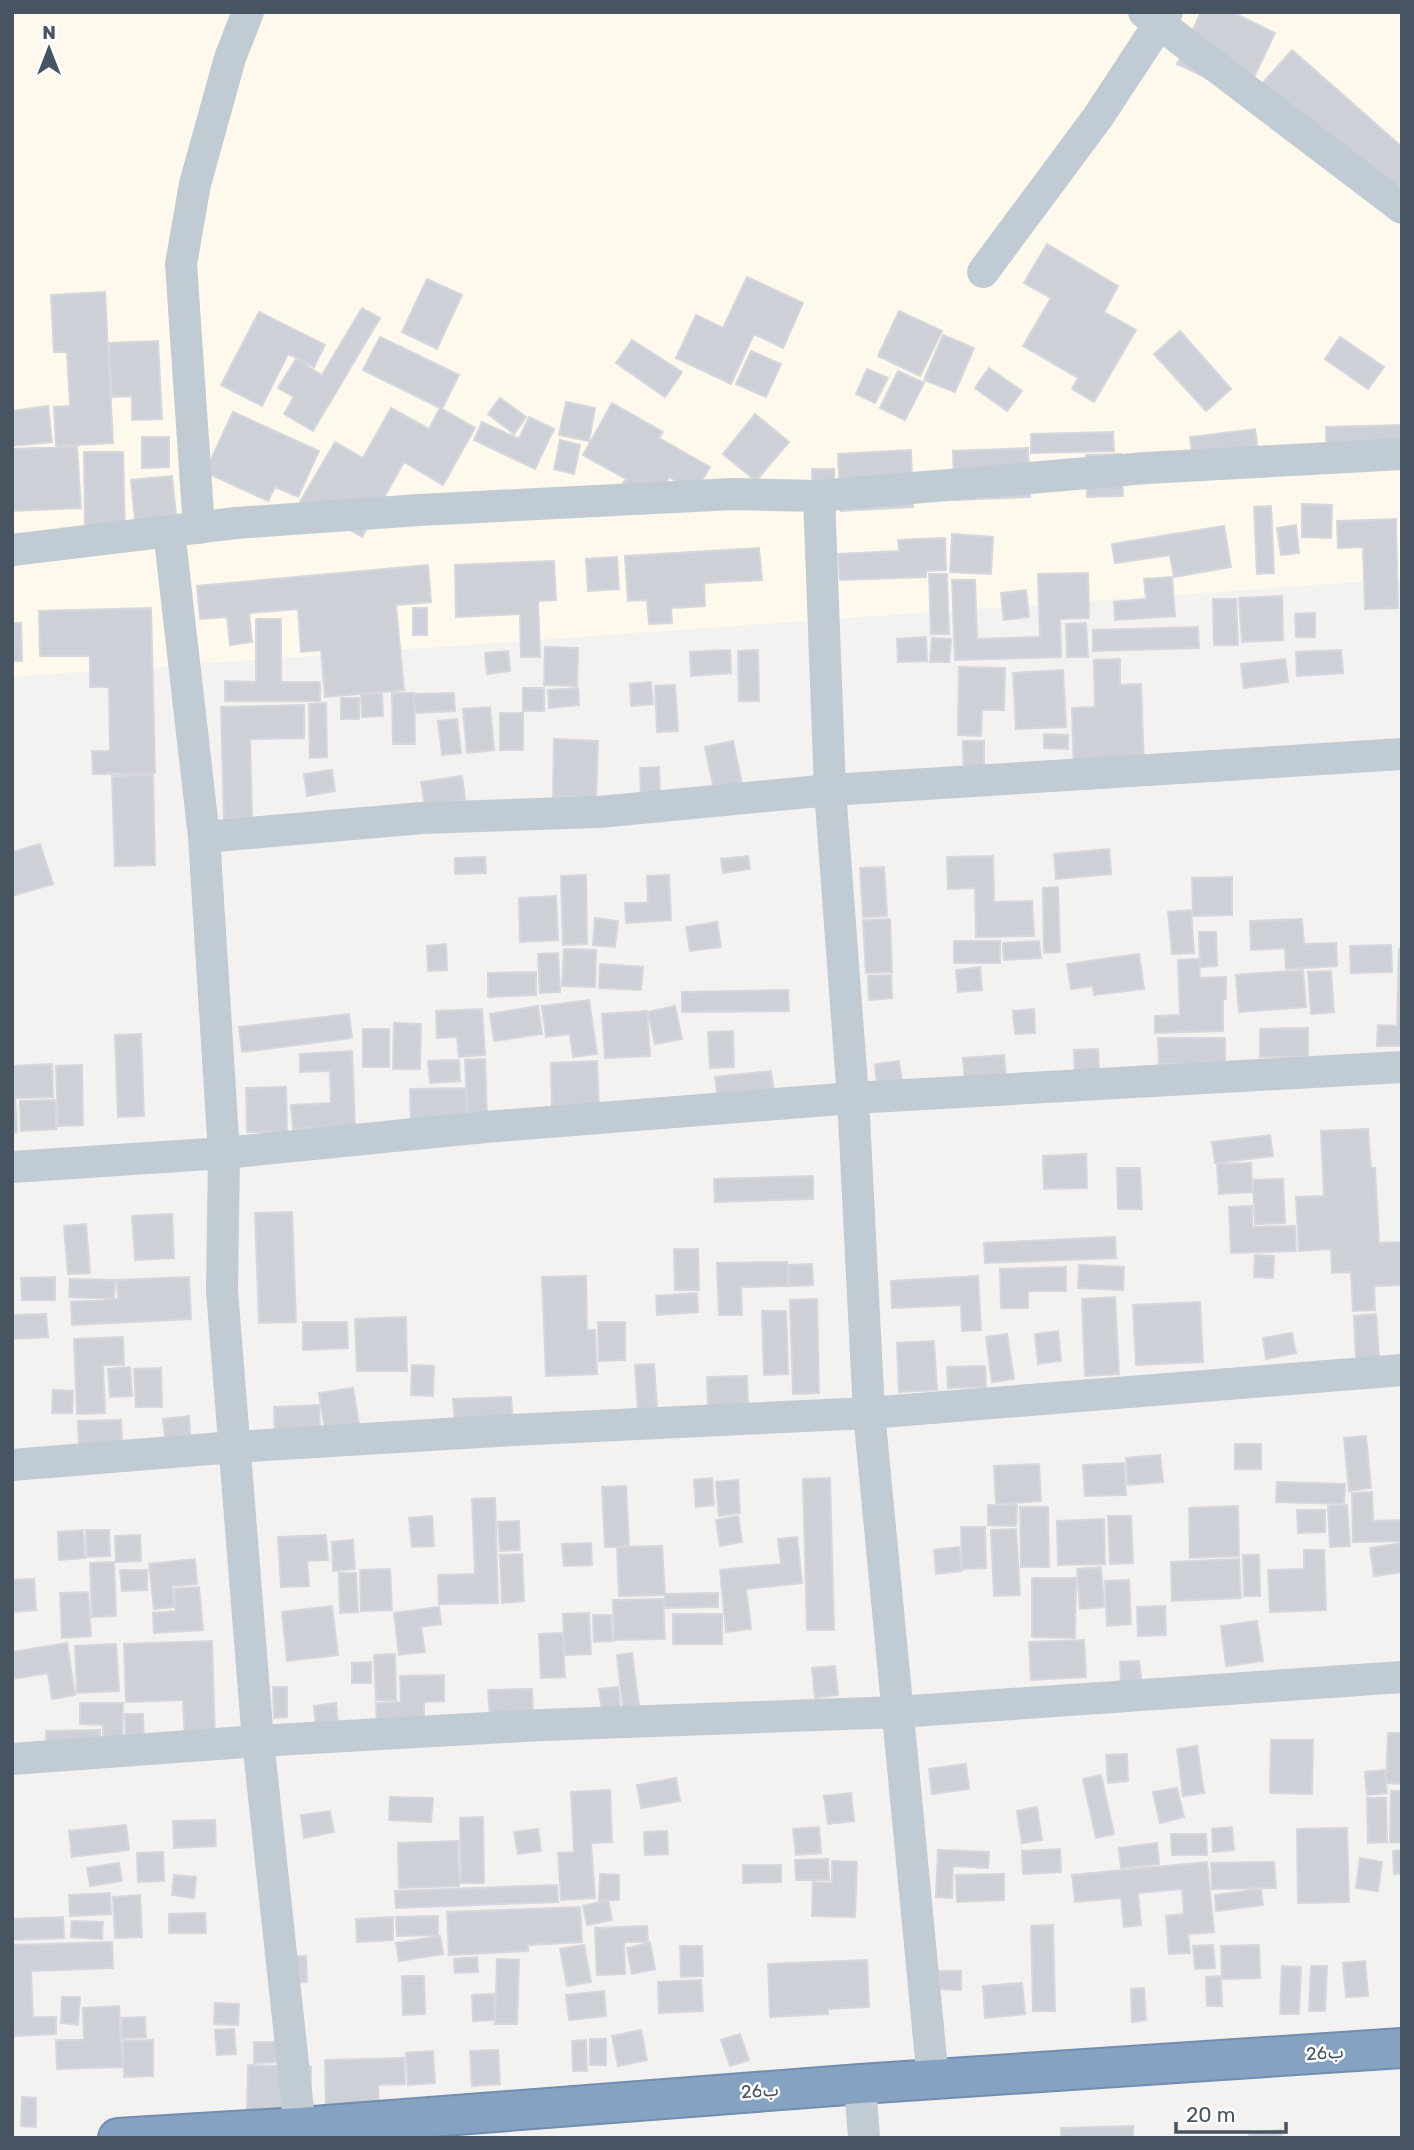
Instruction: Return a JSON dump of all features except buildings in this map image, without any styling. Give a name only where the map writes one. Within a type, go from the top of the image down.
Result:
[{"type":"highway","name":"26ب","points":[[118,2138],[301,2132],[860,2084],[1402,2048]]},
{"type":"street","points":[[248,12],[230,58],[195,184],[181,264],[184,530],[224,1153],[222,1291],[258,1741],[301,2132]]},
{"type":"street","points":[[983,272],[1098,117],[1157,16],[1402,208]]},
{"type":"street","points":[[12,550],[236,523],[419,510],[733,494],[819,496],[1146,468],[1402,454]]},
{"type":"street","points":[[819,496],[830,790],[853,1098],[869,1413],[933,2080]]},
{"type":"street","points":[[204,837],[422,818],[599,811],[830,790],[1402,754]]},
{"type":"street","points":[[12,1167],[224,1153],[485,1127],[853,1098],[1402,1067]]},
{"type":"street","points":[[12,1465],[234,1447],[512,1430],[869,1413],[1402,1370]]},
{"type":"street","points":[[12,1759],[258,1741],[542,1725],[897,1712],[1402,1677]]},
{"type":"street","points":[[860,2084],[864,2138]]},
{"type":"shaded area","points":[[12,12],[1402,12],[1402,579],[12,677]]}]
